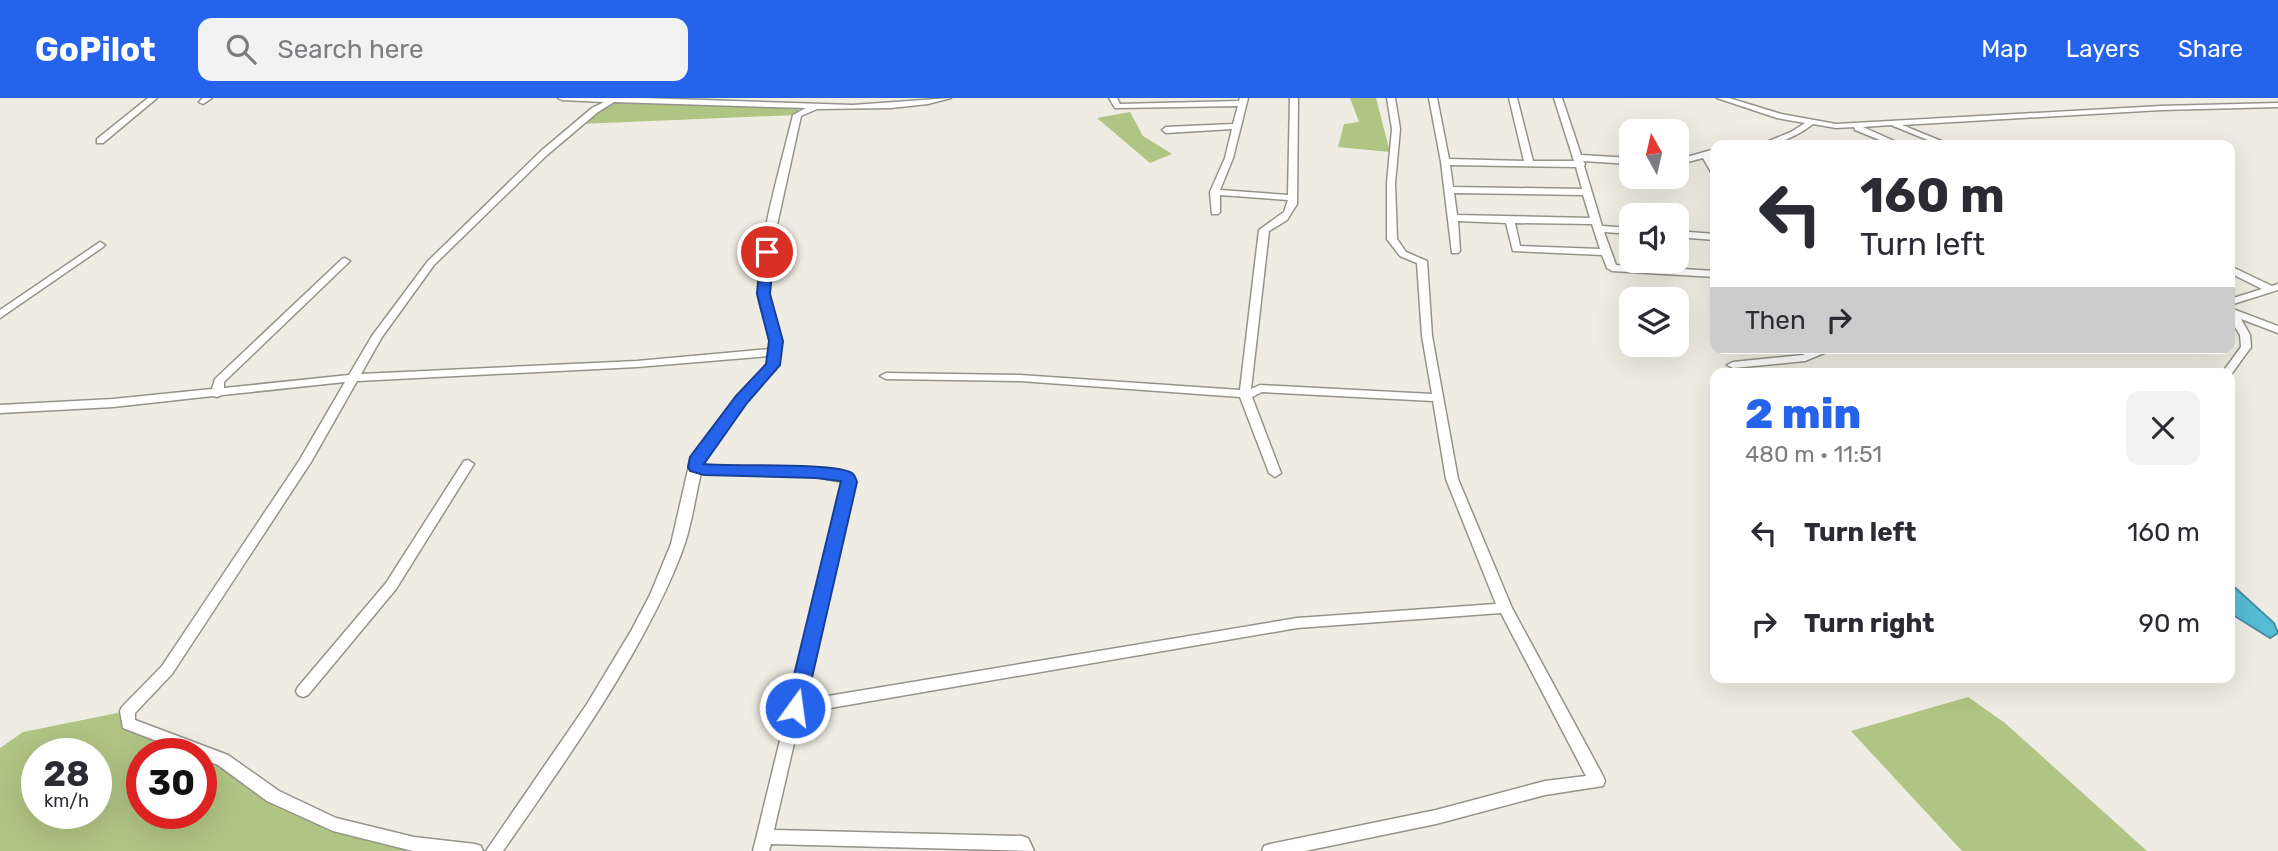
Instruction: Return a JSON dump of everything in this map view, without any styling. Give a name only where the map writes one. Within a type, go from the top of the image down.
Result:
[{"type":"street","points":[[100,141],[153,98]]},
{"type":"street","points":[[562,98],[798,109],[874,108],[947,98]]},
{"type":"street","points":[[1113,98],[1118,106],[1244,100],[1229,158],[1215,191],[1215,212]]},
{"type":"street","points":[[1275,473],[1245,394],[1264,230],[1282,220],[1293,205],[1294,98]]},
{"type":"street","points":[[1270,851],[1436,817],[1545,788],[1597,781],[1505,608],[1452,479],[1427,336],[1422,261],[1403,254],[1392,239],[1391,183],[1396,129],[1391,98]]},
{"type":"street","points":[[1433,98],[1445,162],[1455,251]]},
{"type":"street","points":[[1513,98],[1529,162]]},
{"type":"street","points":[[1558,98],[1612,268],[1710,274]]},
{"type":"street","points":[[1721,98],[1810,123],[1853,126],[2161,108],[2278,105]]},
{"type":"street","points":[[577,99],[595,110]]},
{"type":"street","points":[[475,851],[414,844],[333,824],[273,796],[223,760],[128,724],[127,711],[167,670],[305,462],[377,335],[431,263],[482,211],[595,110],[611,101]]},
{"type":"street","points":[[494,851],[575,734],[642,627],[674,554],[696,461],[734,410],[773,365],[774,324],[763,294],[765,270],[770,234],[798,109]]},
{"type":"street","points":[[1777,140],[1794,134],[1810,123]]},
{"type":"street","points":[[1891,123],[1934,140]]},
{"type":"street","points":[[1166,130],[1238,126]]},
{"type":"street","points":[[1853,126],[1887,140]]},
{"type":"street","points":[[1689,159],[1710,153]]},
{"type":"street","points":[[1445,162],[1619,162]]},
{"type":"street","points":[[1448,190],[1588,192]]},
{"type":"street","points":[[1215,191],[1293,198]]},
{"type":"street","points":[[1453,218],[1597,225],[1619,229]]},
{"type":"street","points":[[1510,220],[1516,249],[1606,252]]},
{"type":"street","points":[[1689,235],[1710,237]]},
{"type":"street","points":[[0,316],[100,245]]},
{"type":"street","points":[[217,394],[219,381],[345,261]]},
{"type":"street","points":[[2235,271],[2274,288]]},
{"type":"street","points":[[2235,307],[2274,288]]},
{"type":"street","points":[[2235,311],[2278,330]]},
{"type":"street","points":[[2231,368],[2246,347],[2245,335],[2235,316]]},
{"type":"street","points":[[0,409],[217,394],[355,378],[637,364],[775,352]]},
{"type":"street","points":[[1733,365],[1805,358],[1818,354]]},
{"type":"street","points":[[886,376],[1020,378],[1245,394],[1252,394],[1260,388],[1437,398]]},
{"type":"street","points":[[303,691],[391,586],[468,464]]},
{"type":"street","points":[[696,467],[704,470],[816,473],[847,477],[849,482],[763,844],[1022,843],[1026,851]]},
{"type":"street","points":[[795,708],[1297,624],[1505,608]]},
{"type":"green space","points":[[1350,98],[1376,98],[1390,152],[1338,147],[1344,124],[1359,122]]},
{"type":"green space","points":[[611,101],[798,107],[799,113],[580,124]]},
{"type":"green space","points":[[1130,112],[1143,136],[1172,154],[1150,163],[1097,118]]},
{"type":"green space","points":[[1968,697],[2005,723],[2147,851],[1962,851],[1851,731]]},
{"type":"green space","points":[[127,711],[128,724],[165,738],[126,738],[126,829],[217,829],[217,758],[333,824],[475,851],[0,851],[0,748],[23,732]]},
{"type":"water","points":[[2235,588],[2274,623],[2278,633],[2270,638],[2235,616]]},
{"type":"route","points":[[767,252],[763,294],[774,324],[776,341],[773,365],[741,399],[696,461],[696,467],[704,470],[816,473],[847,477],[849,482],[827,580],[795,708]]}]
